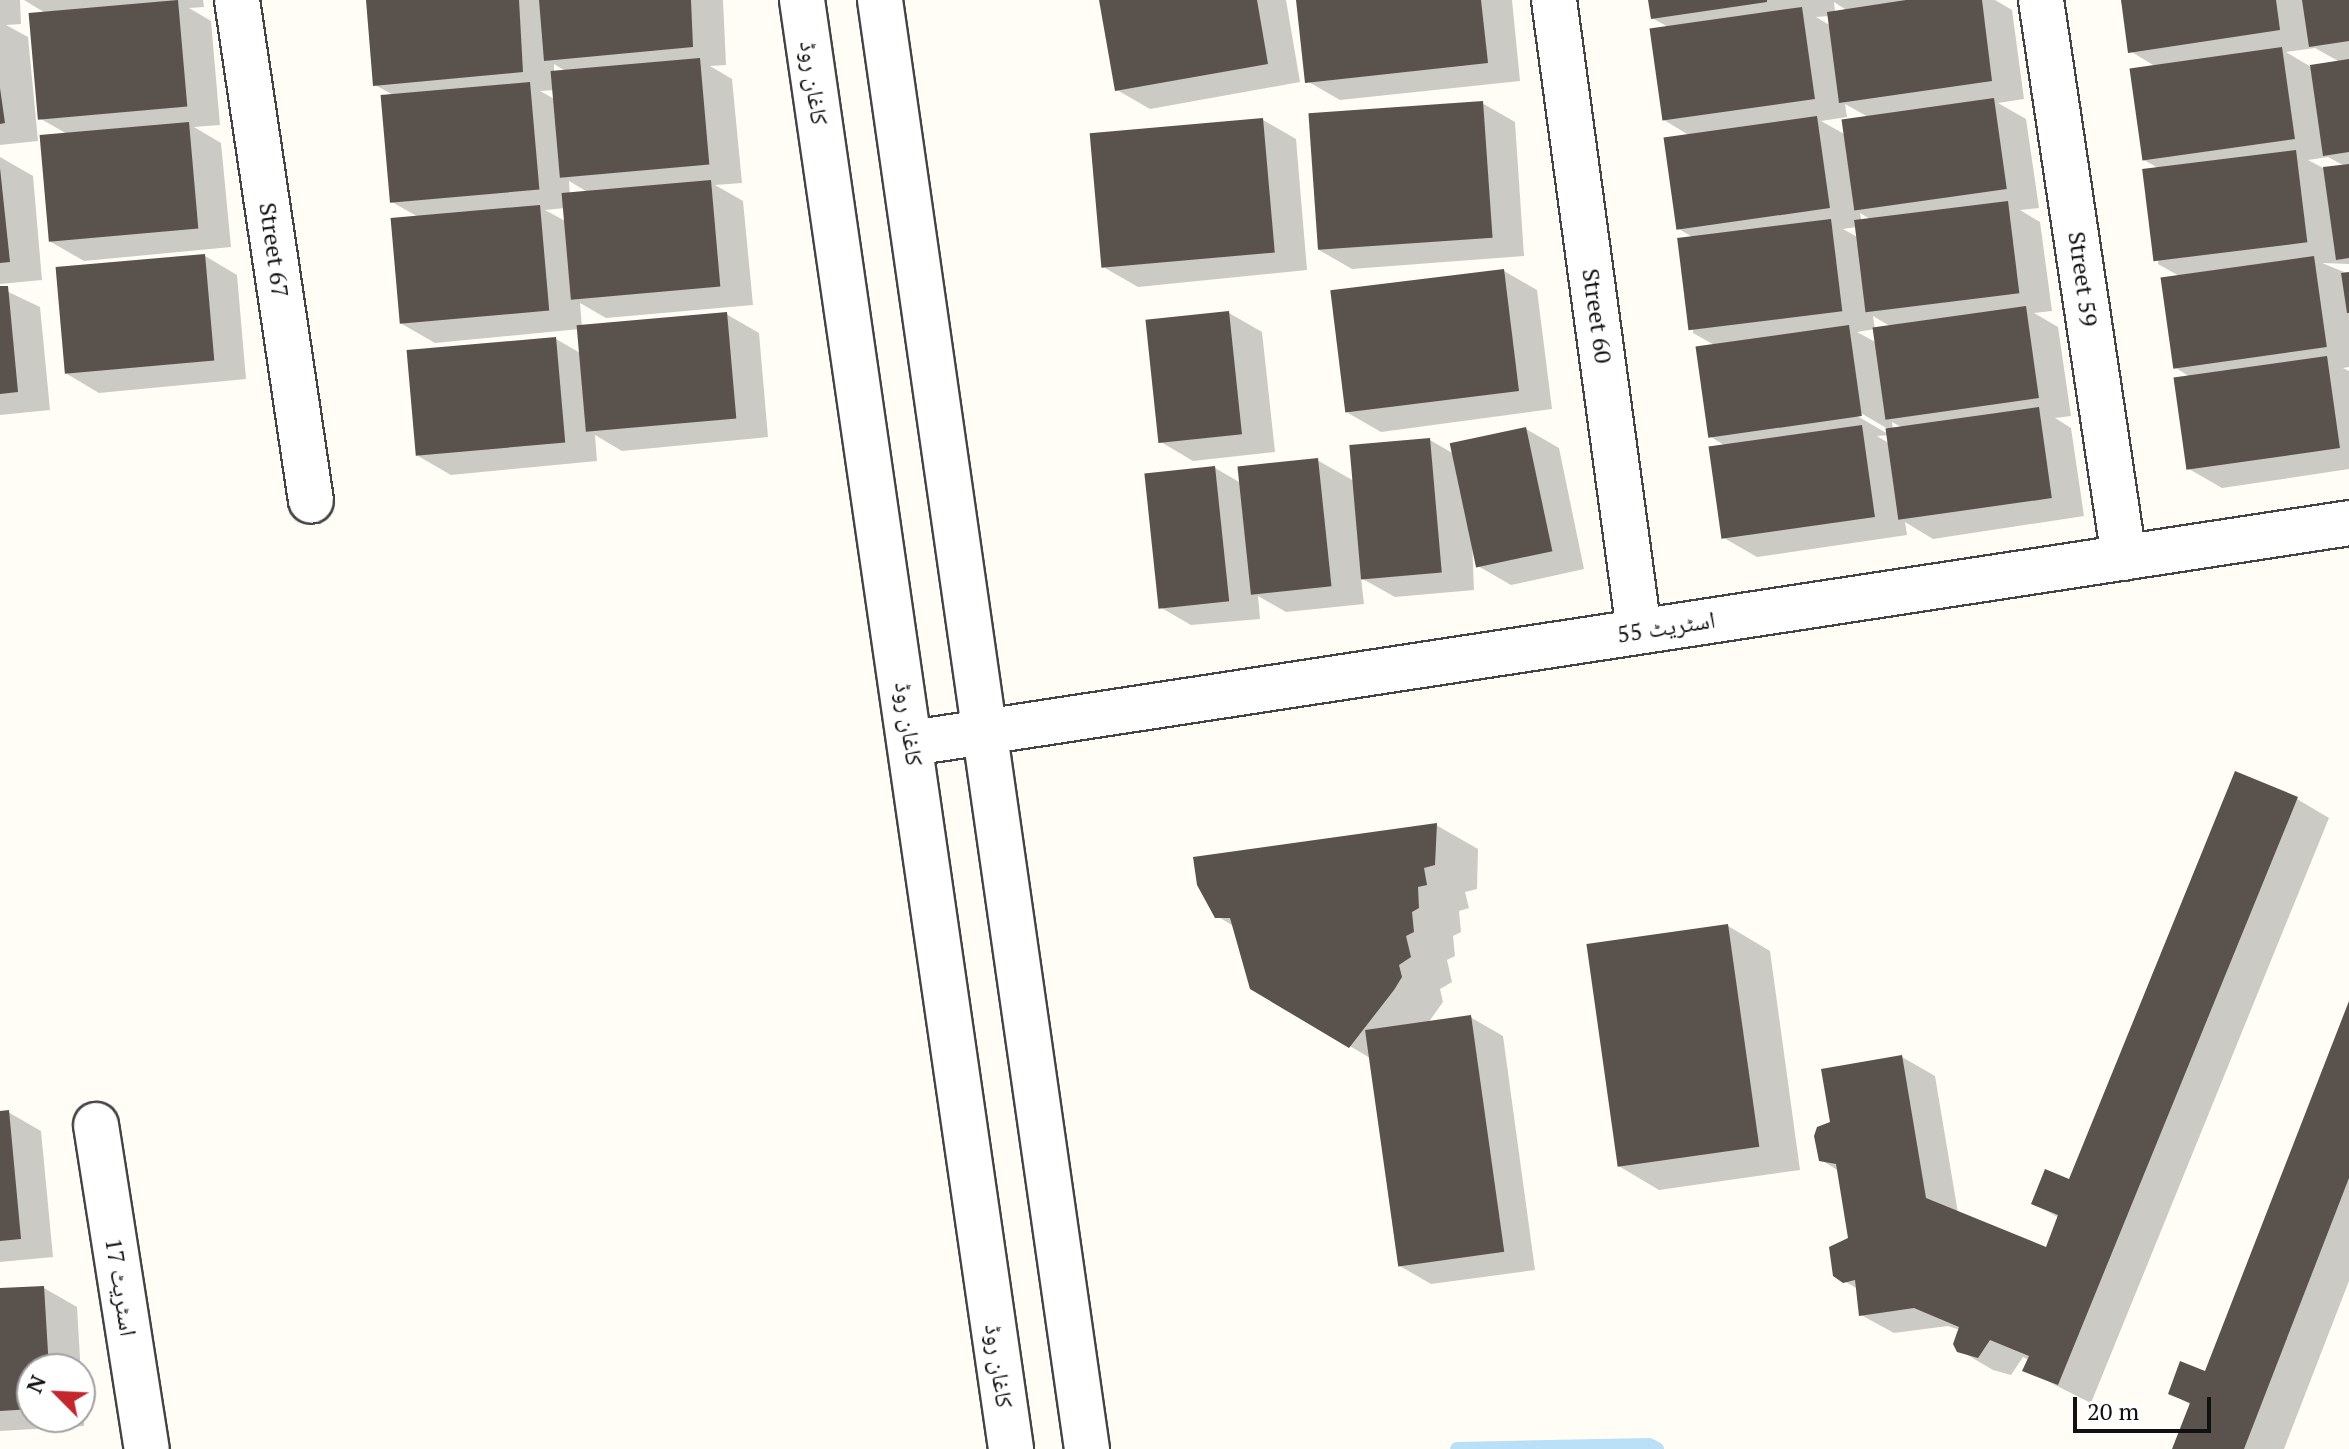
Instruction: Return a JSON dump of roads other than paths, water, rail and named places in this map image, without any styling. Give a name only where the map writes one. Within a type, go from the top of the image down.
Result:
[{"type":"street","name":"Street 67","points":[[237,0],[311,501]]},
{"type":"street","name":"کاغان روڈ","points":[[802,0],[912,743],[1011,1449]]},
{"type":"street","points":[[880,0],[1087,1449]]},
{"type":"street","name":"Street 60","points":[[1554,0],[1639,631]]},
{"type":"street","name":"Street 59","points":[[2041,0],[2124,558]]},
{"type":"street","name":"اسٹریٹ 55","points":[[912,743],[983,729],[2349,523]]},
{"type":"street","name":"اسٹریٹ 17","points":[[96,1125],[147,1449]]},
{"type":"waterway","points":[[1457,1449],[1649,1445],[1657,1449]]}]
